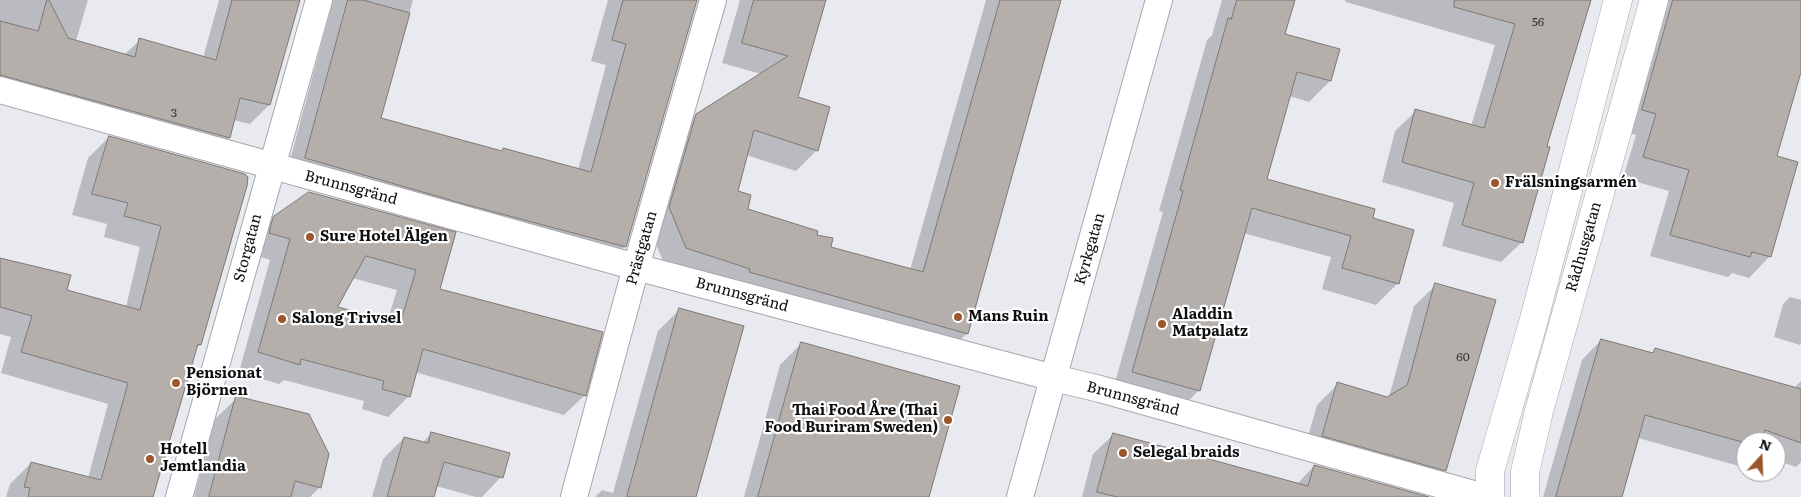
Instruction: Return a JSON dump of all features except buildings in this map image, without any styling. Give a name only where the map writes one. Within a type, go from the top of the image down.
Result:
[{"type":"main road","name":"Rådhusgatan","points":[[1490,497],[1490,471],[1535,314],[1618,0]]},
{"type":"main road","name":"Rådhusgatan","points":[[1525,497],[1526,472],[1539,411],[1654,0]]},
{"type":"street","name":"Storgatan","points":[[179,497],[319,0]]},
{"type":"street","name":"Prästgatan","points":[[574,497],[636,267],[714,0]]},
{"type":"street","name":"Kyrkgatan","points":[[1020,497],[1159,0]]},
{"type":"street","name":"Brunnsgränd","points":[[0,90],[636,267],[1100,389],[1484,497]]},
{"type":"place","name":"Frälsningsarmén","points":[[1495,183]]},
{"type":"place","name":"Sure Hotel Älgen","points":[[310,237]]},
{"type":"place","name":"Mans Ruin","points":[[958,317]]},
{"type":"place","name":"Salong Trivsel","points":[[282,319]]},
{"type":"place","name":"Aladdin Matpalatz","points":[[1162,324]]},
{"type":"place","name":"Pensionat Björnen","points":[[176,383]]},
{"type":"place","name":"Thai Food Åre (Thai Food Buriram Sweden)","points":[[948,420]]},
{"type":"place","name":"Selegal braids","points":[[1123,453]]},
{"type":"place","name":"Hotell Jemtlandia","points":[[150,459]]}]
